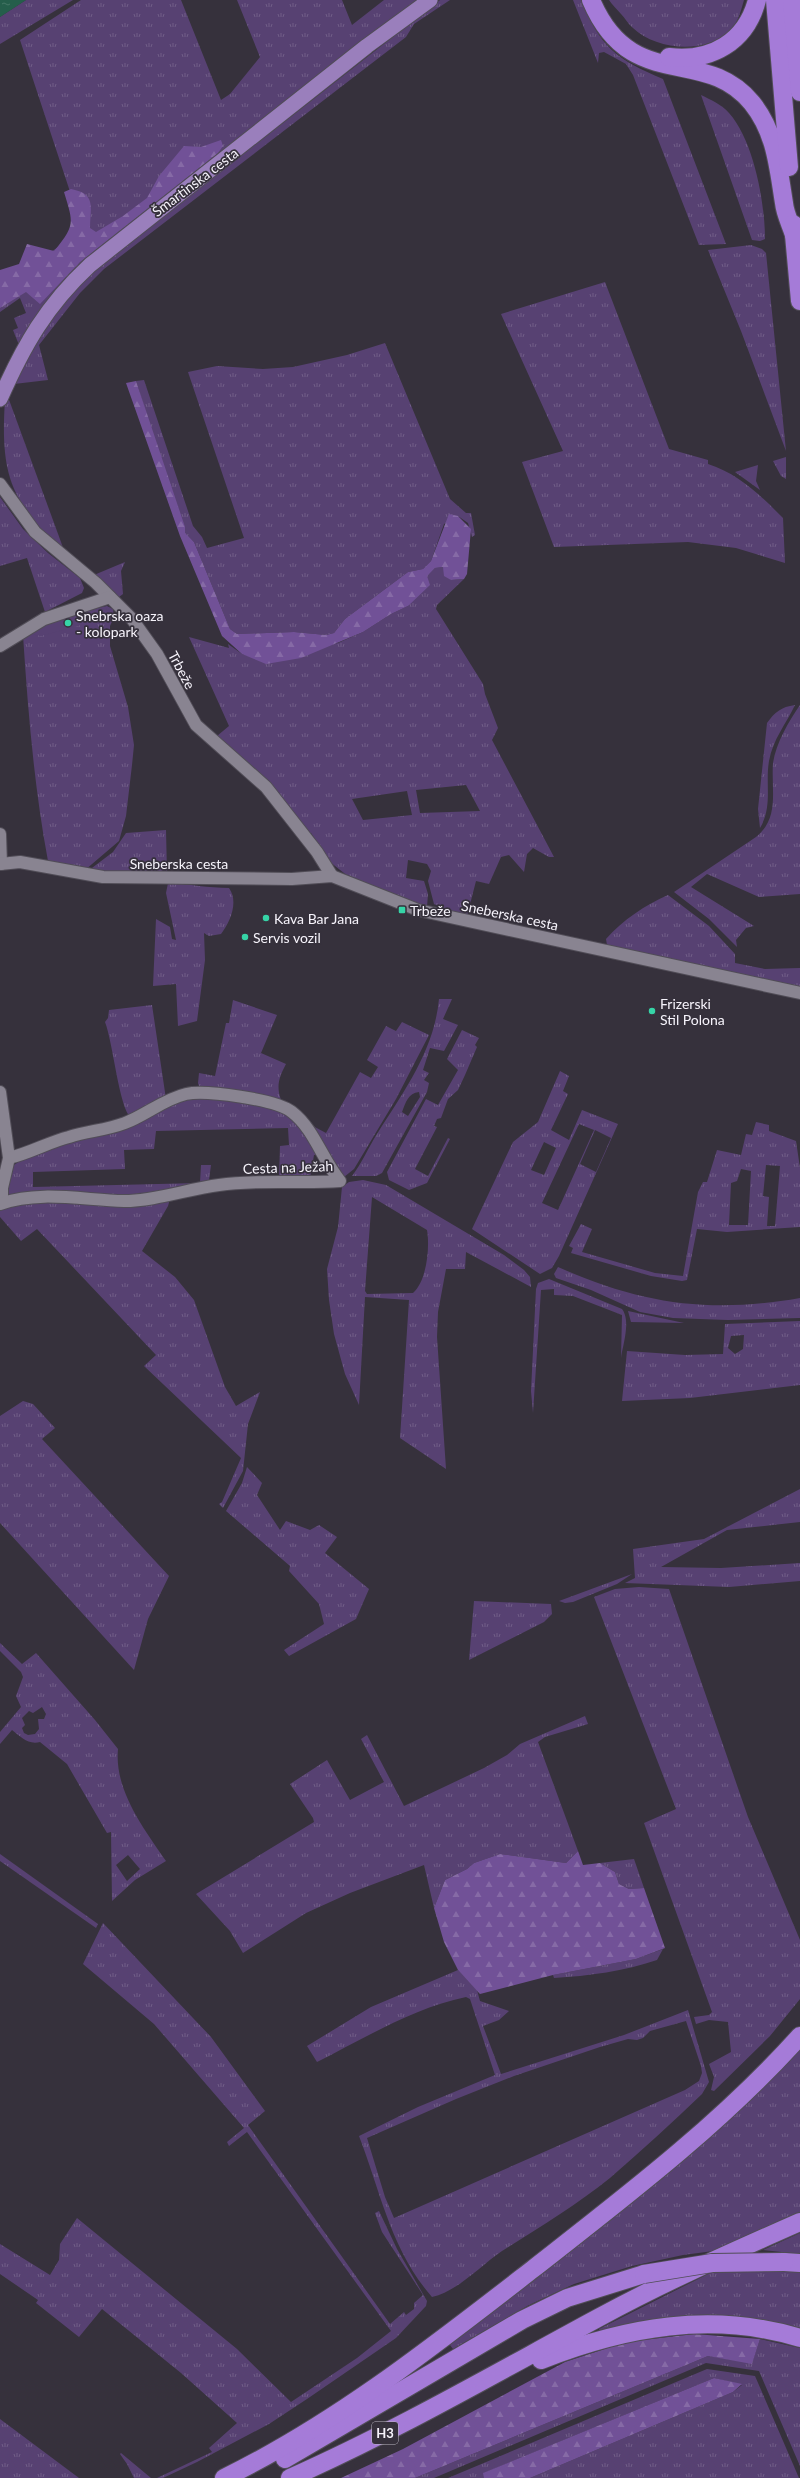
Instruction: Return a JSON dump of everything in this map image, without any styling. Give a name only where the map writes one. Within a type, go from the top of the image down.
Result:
[{"type":"highway","points":[[591,0],[602,23],[615,38],[634,54],[654,62],[720,79],[738,90],[752,104],[763,120],[776,150],[784,205],[794,235]]},
{"type":"highway","points":[[602,0],[611,19],[621,32],[639,46],[668,57],[692,58],[712,54],[738,37],[749,23],[757,0]]},
{"type":"highway","points":[[775,0],[800,302]]},
{"type":"highway","points":[[792,0],[800,92]]},
{"type":"highway","points":[[224,2478],[272,2453],[333,2414],[514,2283],[632,2190],[708,2126],[762,2076],[800,2036]]},
{"type":"highway","points":[[479,2384],[643,2294],[800,2222]]},
{"type":"highway","points":[[247,2478],[350,2423],[522,2320],[579,2294],[644,2274],[712,2263],[792,2263]]},
{"type":"highway","points":[[479,2384],[583,2344],[652,2327],[684,2324],[724,2325],[771,2331],[800,2338]]},
{"type":"highway","name":"H3","points":[[290,2478],[338,2456],[479,2384]]},
{"type":"main road","name":"Šmartinska cesta","points":[[0,399],[20,356],[48,309],[65,288],[90,265],[367,46],[430,0]]},
{"type":"street","name":"Trbeže","points":[[0,484],[35,532],[110,597],[132,619],[150,643],[196,725],[266,787],[317,852],[332,876]]},
{"type":"street","points":[[0,646],[38,621],[110,597]]},
{"type":"street","points":[[0,834],[1,864]]},
{"type":"street","name":"Sneberska cesta","points":[[1,864],[20,862],[103,877],[292,879],[332,876],[418,910],[800,993]]},
{"type":"street","points":[[0,1092],[10,1158],[2,1188],[1,1204]]},
{"type":"street","name":"Cesta na Ježah","points":[[1,1204],[32,1198],[74,1197],[125,1201],[220,1185],[265,1181],[340,1181],[322,1154],[310,1132],[291,1111],[278,1104],[197,1092],[171,1099],[126,1123],[71,1136],[10,1158]]},
{"type":"green space","points":[[26,0],[73,0],[0,44],[0,17]]},
{"type":"green space","points":[[81,0],[181,0],[221,100],[230,94],[260,57],[237,0],[342,0],[352,25],[384,0],[420,0],[61,284],[39,311],[19,345],[13,330],[18,328],[14,318],[26,313],[20,298],[0,312],[0,285],[63,244],[81,225],[20,40]]},
{"type":"green space","points":[[440,0],[450,0],[414,24],[406,37],[104,269],[80,293],[39,345],[48,380],[14,384],[45,325],[57,309],[92,272]]},
{"type":"green space","points":[[573,0],[582,0],[596,30],[603,41],[612,50],[634,65],[663,79],[726,244],[699,245],[633,75],[626,64],[604,52],[599,53],[598,63]]},
{"type":"green space","points":[[609,0],[744,0],[740,15],[736,22],[722,37],[710,43],[683,47],[655,42],[643,36],[631,26]]},
{"type":"green space","points":[[701,95],[716,102],[729,113],[738,125],[745,139],[760,191],[763,208],[765,239],[760,241],[752,240]]},
{"type":"green space","points":[[221,140],[223,146],[218,153],[80,262],[40,304],[26,292],[0,308],[0,270],[19,264],[27,244],[54,251],[66,235],[71,223],[71,217],[64,192],[71,189],[85,194],[90,202],[91,208],[90,228],[96,232],[123,216],[147,198],[159,176],[184,146],[201,147]]},
{"type":"green space","points":[[751,245],[762,249],[766,253],[786,451],[741,331],[708,250]]},
{"type":"green space","points":[[605,282],[669,449],[708,460],[708,464],[730,473],[739,479],[774,509],[783,518],[785,563],[736,548],[688,542],[554,547],[522,462],[563,451],[501,314]]},
{"type":"green space","points":[[385,343],[450,499],[466,513],[471,513],[475,535],[472,537],[468,523],[458,516],[444,524],[431,561],[423,569],[408,572],[345,619],[334,633],[326,635],[294,632],[237,634],[230,629],[194,542],[184,533],[136,381],[144,380],[193,526],[202,537],[207,548],[244,538],[188,372],[217,366],[263,369],[293,367],[347,355]]},
{"type":"green space","points":[[136,381],[185,527],[185,533],[194,542],[230,629],[237,634],[294,632],[326,635],[334,633],[345,619],[408,572],[423,569],[431,561],[449,514],[458,516],[471,529],[467,574],[464,579],[451,580],[444,576],[443,567],[435,568],[427,576],[430,585],[408,606],[391,614],[363,632],[301,658],[266,664],[242,654],[222,636],[180,536],[126,383]]},
{"type":"green space","points":[[8,397],[65,553],[32,518],[21,502],[13,486],[5,449],[5,400]]},
{"type":"green space","points":[[786,457],[786,479],[781,476],[773,461]]},
{"type":"green space","points":[[758,465],[756,481],[760,490],[735,472]]},
{"type":"green space","points":[[0,497],[23,529],[48,553],[80,578],[84,588],[82,593],[45,612],[27,558],[0,566]]},
{"type":"green space","points":[[125,562],[121,571],[123,594],[119,597],[94,575]]},
{"type":"green space","points":[[443,567],[451,580],[464,579],[437,605],[436,609],[483,684],[485,694],[498,728],[492,740],[554,857],[549,857],[533,848],[527,854],[524,872],[509,855],[501,857],[489,884],[476,881],[467,916],[441,910],[441,907],[434,904],[428,881],[431,871],[427,864],[408,860],[406,878],[424,881],[428,894],[427,907],[349,877],[330,862],[311,833],[309,834],[262,776],[217,736],[229,726],[189,637],[229,648],[228,644],[242,654],[262,660],[338,643],[363,632],[391,614],[408,606],[426,576],[435,568]],"holes":[[[466,785],[480,811],[420,813],[416,790]],[[407,791],[412,815],[363,820],[352,799]]]},
{"type":"green space","points":[[97,606],[98,608],[107,606],[113,609],[114,617],[110,626],[110,646],[128,707],[134,745],[126,816],[119,841],[85,870],[48,861],[32,748],[23,635]]},
{"type":"green space","name":"Snebrska oaza - kolopark","points":[[104,608],[109,610],[110,614],[107,618],[41,636],[30,634],[47,624],[66,616]]},
{"type":"green space","points":[[795,705],[773,746],[771,753],[768,770],[768,803],[764,820],[760,828],[758,809],[767,723],[779,711],[786,707]]},
{"type":"green space","points":[[800,705],[800,894],[759,897],[707,874],[691,887],[754,926],[746,928],[736,940],[737,947],[709,919],[674,892],[756,837],[764,829],[773,803],[773,763],[777,748],[784,732]]},
{"type":"green space","points":[[166,830],[167,874],[88,871],[113,852],[126,833]]},
{"type":"green space","points":[[168,883],[229,888],[233,899],[230,918],[221,934],[209,936],[204,933],[205,960],[197,1021],[178,1026],[176,984],[153,986],[156,919],[170,927],[172,939],[176,940],[166,893]]},
{"type":"green space","points":[[668,895],[709,926],[735,954],[735,963],[765,969],[800,968],[800,988],[607,945],[606,939],[627,919],[651,903]]},
{"type":"green space","points":[[439,999],[452,999],[443,1019],[458,1025],[444,1051],[430,1048],[423,1070],[429,1073],[424,1080],[429,1083],[427,1092],[382,1173],[376,1176],[352,1176],[416,1070],[431,1036]],"holes":[[[419,1092],[420,1097],[408,1116],[402,1112],[406,1102],[412,1094]]]},
{"type":"green space","points":[[233,1000],[277,1015],[261,1053],[286,1064],[279,1082],[281,1100],[200,1089],[198,1083],[199,1073],[215,1076],[226,1023],[229,1023]]},
{"type":"green space","points":[[152,1005],[166,1099],[131,1118],[123,1102],[105,1022],[108,1018],[109,1010]]},
{"type":"green space","points":[[402,1022],[429,1035],[396,1099],[354,1169],[344,1177],[336,1174],[311,1125],[326,1133],[360,1072],[371,1078],[378,1067],[367,1060],[386,1026],[396,1031]]},
{"type":"green space","points":[[462,1030],[479,1038],[475,1045],[477,1047],[458,1090],[448,1099],[441,1118],[437,1119],[434,1126],[437,1127],[415,1169],[428,1176],[448,1138],[450,1139],[427,1183],[409,1190],[389,1180],[387,1172],[426,1099],[438,1105],[458,1070],[447,1059]]},
{"type":"green space","points":[[560,1071],[569,1076],[563,1091],[568,1094],[551,1130],[569,1140],[582,1110],[618,1124],[559,1256],[552,1268],[540,1274],[472,1229],[513,1142],[538,1122]],"holes":[[[579,1124],[594,1130],[558,1210],[542,1203]],[[595,1130],[611,1138],[596,1172],[580,1164]],[[544,1142],[556,1148],[544,1175],[531,1170]]]},
{"type":"green space","points":[[188,1095],[260,1102],[292,1114],[318,1155],[314,1155],[310,1178],[279,1177],[280,1146],[289,1145],[288,1128],[156,1131],[154,1149],[124,1150],[125,1169],[33,1172],[33,1187],[200,1183],[201,1165],[211,1165],[209,1180],[214,1185],[160,1196],[7,1198],[10,1168],[25,1157]]},
{"type":"green space","points":[[756,1122],[769,1125],[769,1131],[796,1141],[800,1168],[800,1227],[727,1232],[697,1229],[687,1280],[682,1281],[651,1276],[571,1253],[573,1248],[569,1246],[581,1224],[592,1229],[582,1252],[655,1273],[683,1276],[698,1192],[703,1182],[707,1182],[717,1150],[741,1155],[746,1134],[752,1135]],"holes":[[[766,1165],[780,1166],[775,1226],[767,1226],[769,1197],[763,1196]],[[741,1169],[751,1171],[748,1225],[729,1225],[731,1183],[737,1181]]]},
{"type":"green space","points":[[363,1180],[386,1185],[504,1255],[524,1270],[530,1277],[531,1287],[466,1252],[465,1269],[446,1269],[438,1312],[437,1337],[446,1469],[400,1438],[409,1300],[365,1297],[359,1405],[345,1374],[334,1334],[329,1300],[327,1269],[338,1227],[342,1187],[349,1182]],"holes":[[[372,1197],[427,1230],[428,1254],[422,1280],[418,1288],[413,1293],[367,1294],[365,1291]]]},
{"type":"green space","points":[[170,1199],[168,1206],[142,1251],[175,1277],[194,1300],[225,1387],[236,1406],[260,1392],[248,1424],[243,1471],[223,1508],[219,1504],[222,1502],[241,1458],[144,1366],[156,1355],[37,1229],[21,1241],[0,1217],[0,1208],[20,1203]]},
{"type":"green space","points":[[558,1267],[618,1290],[676,1302],[706,1305],[736,1305],[767,1303],[800,1298],[800,1318],[728,1320],[673,1318],[640,1312],[591,1290],[556,1278],[554,1274]]},
{"type":"green space","points":[[549,1279],[622,1309],[626,1320],[626,1333],[621,1358],[622,1315],[573,1296],[554,1295],[554,1289],[541,1290],[533,1413],[531,1391],[536,1289],[538,1283]]},
{"type":"green space","points":[[628,1311],[684,1323],[631,1322]]},
{"type":"green space","points":[[800,1321],[800,1385],[690,1398],[622,1401],[627,1351],[685,1355],[723,1354],[725,1324]],"holes":[[[744,1335],[743,1349],[735,1354],[728,1348],[731,1336]]]},
{"type":"green space","points":[[23,1401],[33,1404],[55,1428],[42,1439],[169,1576],[148,1619],[134,1670],[0,1523],[0,1416]]},
{"type":"green space","points":[[247,1467],[262,1483],[257,1495],[280,1530],[286,1521],[310,1530],[319,1525],[337,1537],[325,1553],[369,1589],[356,1619],[289,1656],[284,1650],[324,1624],[319,1604],[289,1571],[290,1566],[226,1511],[242,1483]]},
{"type":"green space","points":[[800,1489],[800,1522],[727,1530],[661,1567],[721,1568],[800,1563],[800,1581],[729,1587],[625,1583],[635,1578],[633,1549],[704,1539]]},
{"type":"green space","points":[[632,1574],[617,1584],[573,1602],[565,1603],[559,1601]]},
{"type":"green space","points":[[639,1587],[669,1589],[748,1817],[800,1940],[800,1999],[770,2036],[714,2091],[711,2090],[714,2077],[709,2064],[731,2052],[728,2022],[709,2020],[696,2024],[694,2017],[709,2015],[712,2012],[644,1823],[676,1809],[594,1597],[615,1589]]},
{"type":"green space","points":[[474,1601],[551,1604],[552,1614],[544,1622],[469,1660]]},
{"type":"green space","points":[[0,1643],[22,1664],[36,1653],[95,1720],[118,1749],[118,1764],[121,1779],[132,1808],[166,1861],[135,1880],[112,1901],[111,1832],[107,1833],[67,1764],[40,1742],[36,1743],[28,1741],[12,1730],[0,1744],[0,1732],[21,1707],[16,1696],[23,1677],[21,1672],[0,1651]],"holes":[[[42,1707],[46,1714],[44,1719],[38,1719],[39,1729],[35,1734],[28,1735],[24,1733],[22,1728],[25,1725],[22,1718],[29,1711],[33,1713]],[[128,1855],[140,1869],[127,1881],[116,1865]]]},
{"type":"green space","points":[[585,1716],[588,1724],[545,1737],[538,1742],[578,1851],[566,1863],[500,1854],[474,1863],[467,1869],[445,1880],[434,1908],[424,1865],[350,1893],[306,1913],[243,1953],[230,1931],[196,1894],[314,1822],[313,1818],[290,1784],[327,1760],[350,1800],[384,1782],[361,1739],[367,1735],[404,1806],[484,1768],[507,1755],[520,1744]]},
{"type":"green space","points":[[578,1851],[583,1865],[600,1863],[615,1872],[619,1884],[629,1889],[644,1888],[665,1948],[636,1959],[553,1975],[480,1994],[458,1970],[444,1942],[434,1908],[445,1880],[467,1869],[474,1863],[500,1854],[566,1863]]},
{"type":"green space","points":[[0,1854],[98,1924],[96,1928],[0,1861]]},
{"type":"green space","points":[[634,1859],[644,1888],[629,1889],[619,1884],[615,1872],[600,1863]]},
{"type":"green space","points":[[103,1923],[211,2037],[265,2111],[248,2125],[390,2324],[404,2312],[406,2315],[414,2309],[414,2303],[423,2295],[382,2232],[375,2213],[379,2211],[397,2249],[427,2301],[426,2306],[396,2338],[307,2399],[269,2424],[163,2478],[157,2478],[212,2452],[209,2448],[237,2423],[181,2373],[102,2309],[79,2337],[36,2303],[38,2300],[0,2274],[0,2244],[50,2275],[59,2260],[60,2244],[77,2218],[237,2349],[291,2402],[357,2358],[391,2331],[247,2132],[229,2146],[227,2142],[244,2128],[154,2024],[83,1964]]},
{"type":"green space","points":[[663,1949],[657,1960],[645,1964],[580,1976],[554,1978],[553,1975],[636,1959]]},
{"type":"green space","points":[[458,1970],[477,1990],[480,2001],[509,2011],[499,2020],[483,2026],[501,2074],[624,2035],[688,2010],[709,2082],[702,2094],[610,2178],[571,2207],[502,2251],[460,2284],[442,2294],[432,2297],[406,2260],[388,2220],[359,2136],[418,2107],[495,2075],[470,1999],[466,1997],[427,2008],[408,2016],[317,2062],[307,2046],[371,2007]],"holes":[[[686,2021],[702,2073],[699,2081],[685,2090],[394,2218],[385,2197],[367,2138],[456,2099],[514,2076],[600,2047],[628,2039],[637,2040],[643,2038],[650,2031]]]},
{"type":"green space","points":[[800,2045],[800,2214],[721,2250],[683,2255],[632,2266],[574,2284],[529,2305],[453,2349],[447,2341]]},
{"type":"green space","points":[[800,2233],[800,2254],[763,2250]]},
{"type":"green space","points":[[714,2271],[800,2271],[800,2331],[600,2332],[599,2329]]},
{"type":"green space","points":[[694,2334],[760,2339],[752,2364],[708,2356],[415,2478],[341,2478],[403,2449],[565,2362],[626,2342]]},
{"type":"green space","points":[[760,2339],[800,2348],[800,2466],[759,2371],[706,2363],[434,2478],[415,2478],[708,2356],[752,2363]]},
{"type":"green space","points":[[707,2369],[755,2376],[799,2478],[530,2478],[733,2392],[742,2385],[714,2378],[484,2473],[484,2478],[448,2478]]},
{"type":"green space","points":[[714,2378],[742,2384],[733,2392],[530,2478],[484,2478],[483,2473]]},
{"type":"green space","points":[[0,2419],[79,2478],[0,2478]]},
{"type":"green space","points":[[121,2453],[151,2478],[134,2478],[120,2454]]},
{"type":"water","points":[[0,0],[26,0],[0,17]]},
{"type":"place","name":"Snebrska oaza - kolopark","points":[[68,623]]},
{"type":"place","name":"Trbeže","points":[[402,910]]},
{"type":"place","name":"Kava Bar Jana","points":[[266,918]]},
{"type":"place","name":"Servis vozil","points":[[245,937]]},
{"type":"place","name":"Frizerski Stil Polona","points":[[652,1011]]}]
